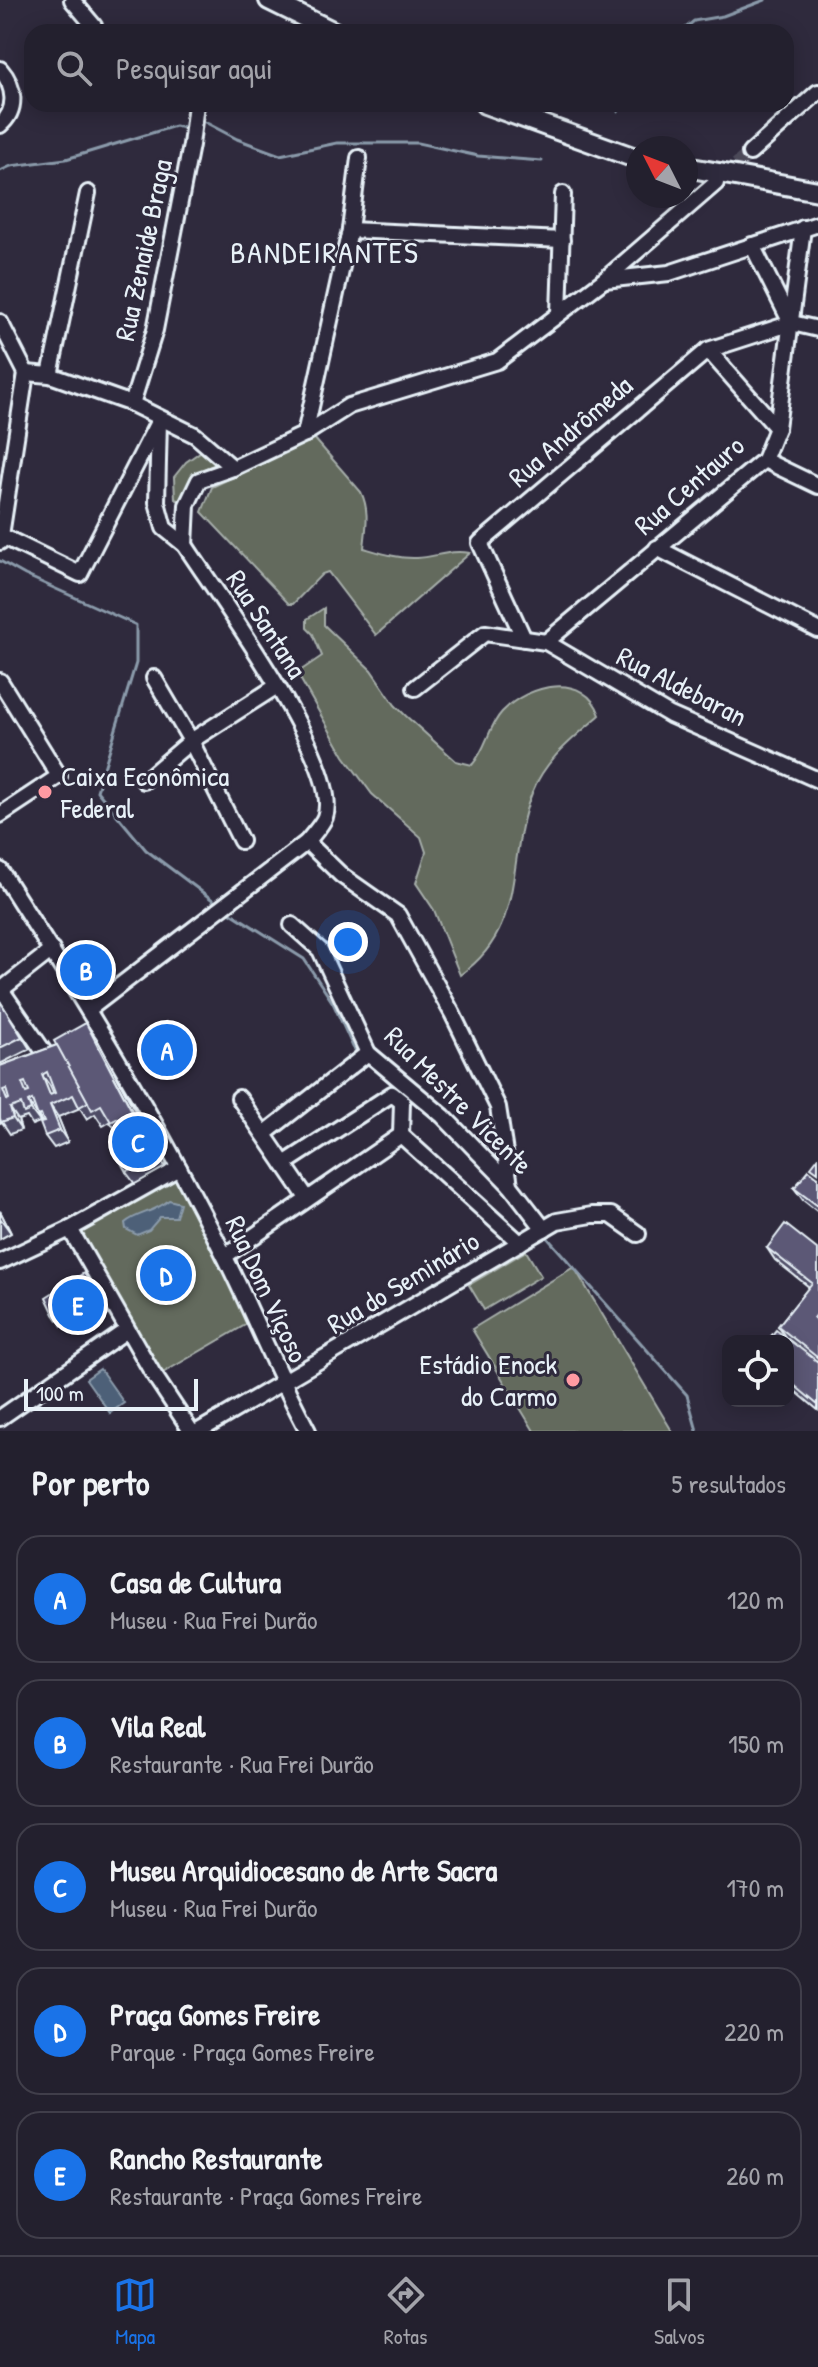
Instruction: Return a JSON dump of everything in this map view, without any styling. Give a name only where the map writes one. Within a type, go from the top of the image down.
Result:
[{"type":"main road","points":[[269,0],[318,24]]},
{"type":"main road","points":[[507,112],[626,155]]},
{"type":"main road","points":[[698,169],[815,192]]},
{"type":"street","points":[[72,0],[92,24]]},
{"type":"street","points":[[0,69],[9,79],[13,97],[9,118],[0,125]]},
{"type":"street","points":[[750,153],[818,92]]},
{"type":"street","name":"Rua Zenaide Braga","points":[[132,404],[155,330],[195,112]]},
{"type":"street","points":[[305,434],[350,230],[359,158]]},
{"type":"street","points":[[185,545],[187,505],[199,480],[233,468],[305,434],[349,406],[497,361],[604,280],[716,183]]},
{"type":"street","points":[[50,375],[88,193]]},
{"type":"street","points":[[559,314],[563,194]]},
{"type":"street","points":[[604,280],[669,273],[818,224]]},
{"type":"street","name":"Rua Centauro","points":[[546,642],[764,460],[777,428],[803,228]]},
{"type":"street","points":[[350,230],[562,240]]},
{"type":"street","points":[[752,245],[792,323],[818,329]]},
{"type":"street","points":[[0,322],[26,373],[1,540],[80,574],[159,420]]},
{"type":"street","name":"Rua Andrômeda","points":[[524,639],[480,543],[708,350],[792,323]]},
{"type":"street","points":[[708,350],[777,428]]},
{"type":"street","points":[[26,373],[50,375],[132,404],[159,420],[195,435],[233,468]]},
{"type":"street","name":"Rua Santana","points":[[89,1020],[210,918],[307,842],[325,816],[326,794],[313,752],[277,686],[185,545],[164,528],[157,502],[159,420]]},
{"type":"street","points":[[764,460],[818,486]]},
{"type":"street","points":[[657,548],[818,630]]},
{"type":"street","name":"Rua Aldebaran","points":[[415,688],[485,633],[546,642],[670,715],[818,780]]},
{"type":"street","points":[[154,678],[191,741],[241,841]]},
{"type":"street","points":[[0,681],[59,776],[0,815]]},
{"type":"street","points":[[144,781],[191,741],[277,686]]},
{"type":"street","points":[[307,842],[341,875],[398,915],[452,1013],[498,1107],[510,1185]]},
{"type":"street","name":"Rua Dom Viçoso","points":[[0,870],[52,950],[89,1020],[179,1168],[225,1256],[282,1383],[308,1431]]},
{"type":"street","name":"Rua Mestre Vicente","points":[[292,925],[320,950],[368,1053],[443,1116],[551,1225]]},
{"type":"street","points":[[43,1053],[1,989],[52,950]]},
{"type":"street","points":[[264,1134],[368,1053]]},
{"type":"street","points":[[284,1164],[392,1094],[402,1102],[401,1135]]},
{"type":"street","points":[[239,1098],[307,1198]]},
{"type":"street","points":[[225,1256],[401,1135]]},
{"type":"street","points":[[401,1135],[525,1240]]},
{"type":"street","points":[[0,1262],[70,1229],[179,1168]]},
{"type":"street","name":"Rua do Seminário","points":[[199,1431],[551,1225],[592,1215],[611,1215],[638,1234]]},
{"type":"street","points":[[70,1229],[152,1372],[191,1431]]},
{"type":"street","points":[[0,1418],[127,1330]]},
{"type":"green space","points":[[314,438],[361,492],[366,513],[364,548],[410,558],[470,553],[376,635],[328,572],[322,574],[293,604],[289,604],[202,512],[212,487]]},
{"type":"green space","points":[[214,442],[226,452],[226,463],[207,467],[197,473],[180,501],[175,499],[174,477],[186,462]]},
{"type":"green space","points":[[324,608],[324,625],[371,670],[395,705],[456,761],[472,765],[502,712],[526,694],[540,689],[569,687],[582,692],[593,701],[600,715],[561,750],[538,781],[524,818],[506,914],[482,956],[460,975],[434,910],[416,883],[426,852],[421,837],[372,794],[344,756],[297,673],[322,656],[313,634],[307,628],[307,619]]},
{"type":"green space","points":[[182,1174],[252,1321],[161,1374],[75,1230]]},
{"type":"green space","points":[[526,1251],[541,1276],[484,1310],[469,1285]]},
{"type":"green space","name":"Estádio Enock do Carmo","points":[[574,1267],[672,1431],[534,1431],[472,1329]]},
{"type":"water","points":[[169,1200],[180,1203],[176,1217],[160,1217],[149,1230],[137,1235],[126,1229],[125,1223],[130,1219]]},
{"type":"water","points":[[100,1369],[124,1403],[110,1413],[86,1379]]},
{"type":"building","points":[[0,1001],[22,1037],[0,1048]]},
{"type":"building","points":[[166,1022],[182,1042],[156,1062],[140,1043]]},
{"type":"building","points":[[86,1023],[132,1111],[111,1122],[101,1105],[92,1110],[54,1041]]},
{"type":"building","points":[[57,1045],[88,1102],[79,1107],[73,1095],[50,1105],[60,1130],[45,1136],[40,1123],[44,1122],[32,1100],[28,1102],[31,1110],[24,1113],[21,1104],[10,1108],[13,1118],[1,1122],[0,1066]],"holes":[[[47,1072],[55,1093],[50,1095],[42,1075]]]},
{"type":"building","points":[[137,1118],[148,1138],[145,1134],[124,1145],[116,1130]]},
{"type":"building","points":[[145,1134],[157,1155],[126,1172],[112,1146],[121,1141],[124,1146]]},
{"type":"building","points":[[818,1158],[818,1172],[811,1167]]},
{"type":"building","points":[[809,1170],[818,1177],[818,1206],[794,1188]]},
{"type":"building","points":[[785,1224],[818,1250],[818,1313],[814,1318],[818,1321],[818,1358],[794,1339],[794,1335],[778,1326],[812,1283],[767,1248]]},
{"type":"building","points":[[84,1273],[94,1290],[54,1314],[46,1297]]},
{"type":"building","points":[[794,1344],[818,1362],[818,1405],[794,1385]]},
{"type":"waterway","points":[[690,24],[765,0]]},
{"type":"waterway","points":[[201,120],[237,139],[280,155],[337,143],[418,143],[478,156],[542,161]]},
{"type":"waterway","points":[[0,171],[11,166],[66,159],[175,126],[188,129]]},
{"type":"waterway","points":[[0,561],[136,625],[136,663],[97,791],[146,850],[218,904]]},
{"type":"waterway","points":[[228,911],[304,959],[333,1003],[359,1054]]},
{"type":"waterway","points":[[368,1062],[389,1080]]},
{"type":"waterway","points":[[474,1158],[512,1199]]},
{"type":"waterway","points":[[544,1234],[687,1395],[697,1431]]},
{"type":"tunnel","points":[[721,179],[750,153]]},
{"type":"place","name":"Caixa Econômica Federal","points":[[45,792]]},
{"type":"place","name":"Vila Real","points":[[86,970]]},
{"type":"place","name":"Casa de Cultura","points":[[167,1050]]},
{"type":"place","name":"Museu Arquidiocesano de Arte Sacra","points":[[138,1142]]},
{"type":"place","name":"Praça Gomes Freire","points":[[166,1275]]},
{"type":"place","name":"Rancho Restaurante","points":[[78,1305]]},
{"type":"place","name":"Estádio Enock do Carmo","points":[[573,1380]]},
{"type":"district","name":"BANDEIRANTES","points":[[325,253]]}]
